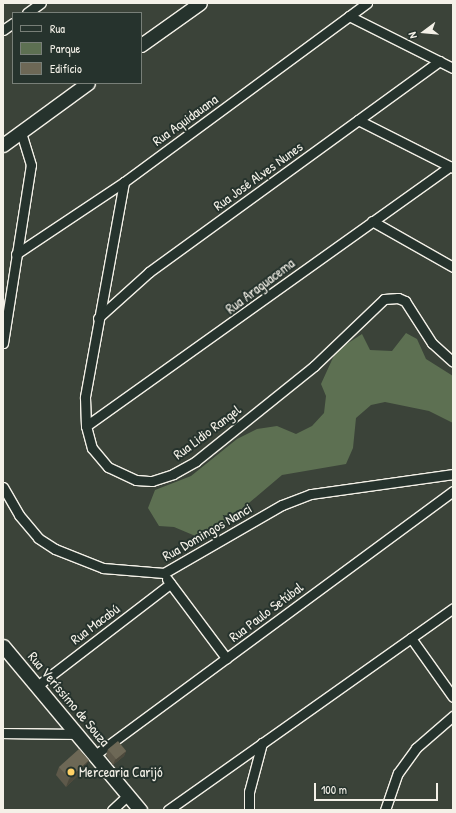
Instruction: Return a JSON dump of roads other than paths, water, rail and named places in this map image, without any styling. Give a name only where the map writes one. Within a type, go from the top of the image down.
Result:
[{"type":"street","points":[[28,12],[41,3]]},
{"type":"street","points":[[142,44],[200,3]]},
{"type":"street","name":"Rua Aquidauana","points":[[16,254],[124,182],[367,3]]},
{"type":"street","points":[[349,16],[453,68]]},
{"type":"street","points":[[3,30],[12,24]]},
{"type":"street","name":"Rua José Alves Nunes","points":[[98,318],[149,272],[439,61]]},
{"type":"street","points":[[3,145],[87,84]]},
{"type":"street","points":[[358,120],[451,167]]},
{"type":"street","points":[[3,343],[31,165],[21,132]]},
{"type":"street","name":"Rua Araguacema","points":[[86,426],[372,221],[451,167]]},
{"type":"street","name":"Rua Lidio Rangel","points":[[124,182],[98,318],[85,397],[86,426],[92,448],[108,467],[136,480],[162,479],[218,444],[314,366],[370,310],[388,299],[405,301],[432,343],[453,362]]},
{"type":"street","points":[[372,221],[453,267]]},
{"type":"street","name":"Rua Domingos Nanci","points":[[3,487],[19,515],[38,538],[55,549],[103,568],[164,572],[282,505],[311,494],[453,474]]},
{"type":"street","name":"Rua Paulo Setúbal","points":[[95,755],[453,491]]},
{"type":"street","points":[[164,572],[170,584],[226,658]]},
{"type":"street","name":"Rua Macabú","points":[[37,686],[170,584]]},
{"type":"street","points":[[168,810],[453,608]]},
{"type":"street","points":[[411,638],[453,696]]},
{"type":"street","name":"Rua Veríssimo de Souza","points":[[3,646],[140,810]]},
{"type":"street","points":[[385,810],[398,773],[416,748],[453,716]]},
{"type":"street","points":[[3,733],[76,734]]},
{"type":"street","points":[[249,810],[249,792],[262,743]]},
{"type":"street","points":[[112,810],[128,795]]},
{"type":"place","name":"Mercearia Carijó","points":[[71,772]]}]
